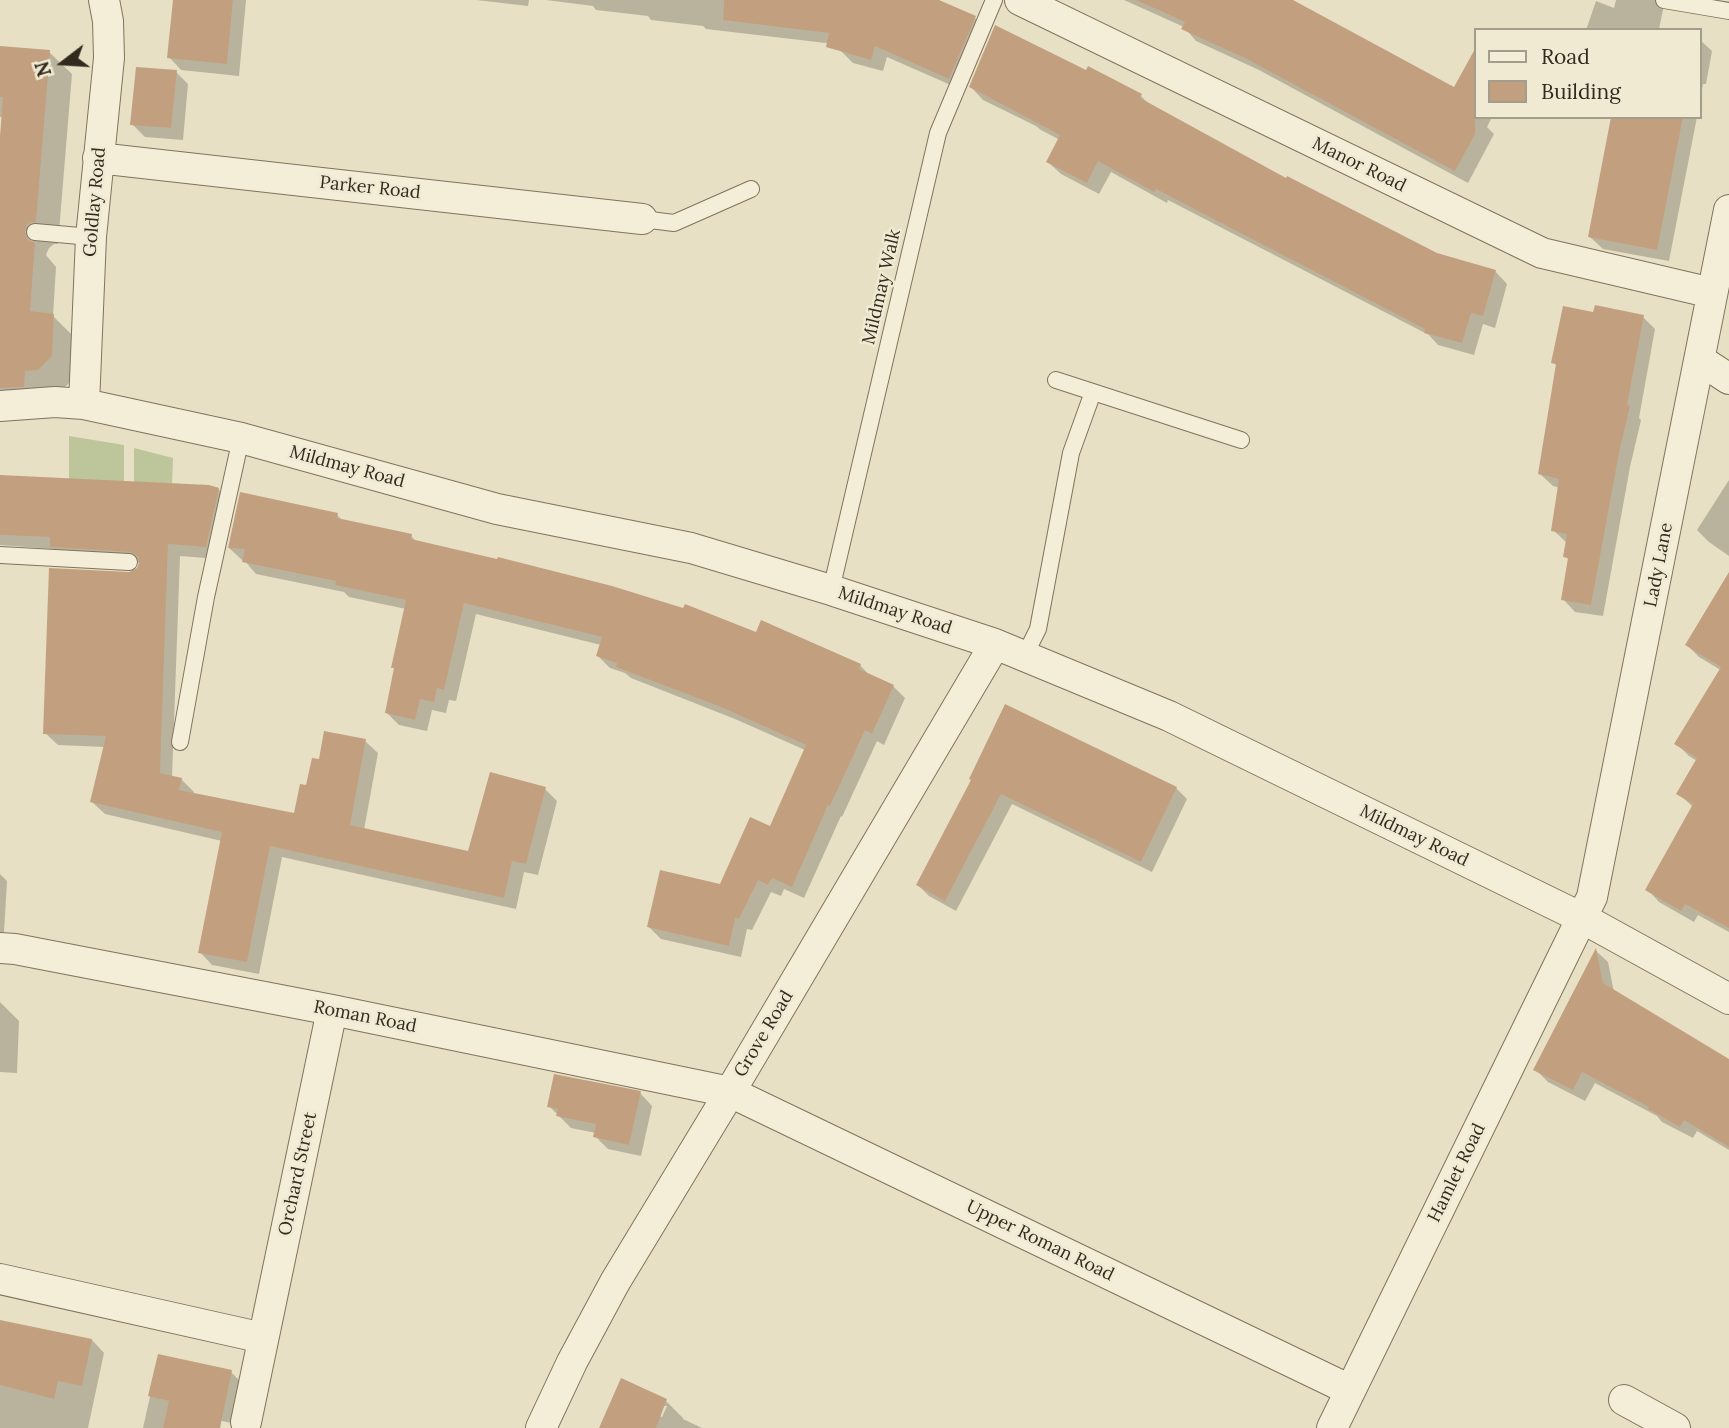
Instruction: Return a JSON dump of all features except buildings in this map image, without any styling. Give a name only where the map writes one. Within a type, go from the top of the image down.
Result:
[{"type":"street","name":"Goldlay Road","points":[[84,404],[90,237],[109,58],[108,21],[104,0]]},
{"type":"street","name":"Manor Road","points":[[1020,0],[1542,253],[1712,293]]},
{"type":"street","name":"Parker Road","points":[[98,158],[642,219]]},
{"type":"street","name":"Lady Lane","points":[[1582,918],[1592,897],[1729,210]]},
{"type":"street","points":[[1700,360],[1729,379]]},
{"type":"street","name":"Mildmay Road","points":[[0,406],[55,402],[84,404],[241,438],[497,509],[691,548],[831,590],[995,644],[1169,716],[1582,918],[1729,999]]},
{"type":"street","name":"Grove Road","points":[[541,1428],[572,1362],[615,1282],[995,644]]},
{"type":"street","name":"Hamlet Road","points":[[1332,1428],[1582,918]]},
{"type":"street","name":"Roman Road","points":[[0,948],[29,951],[332,1010],[730,1092]]},
{"type":"street","name":"Orchard Street","points":[[246,1422],[332,1010]]},
{"type":"street","name":"Upper Roman Road","points":[[730,1092],[1350,1391]]},
{"type":"street","points":[[0,1279],[263,1338]]},
{"type":"street","points":[[1624,1399],[1675,1428]]},
{"type":"lane","name":"Mildmay Walk","points":[[831,590],[938,133],[994,0]]},
{"type":"lane","points":[[1664,0],[1729,11]]},
{"type":"lane","points":[[642,219],[674,223],[751,189]]},
{"type":"lane","points":[[36,232],[90,237]]},
{"type":"lane","points":[[1056,380],[1241,440]]},
{"type":"lane","points":[[1024,657],[1038,629],[1071,453],[1093,392]]},
{"type":"lane","points":[[180,742],[206,597],[241,438]]},
{"type":"lane","points":[[0,555],[129,562]]},
{"type":"green space","points":[[69,436],[124,445],[124,482],[69,479]]},
{"type":"green space","points":[[134,448],[173,458],[172,485],[134,482]]}]
